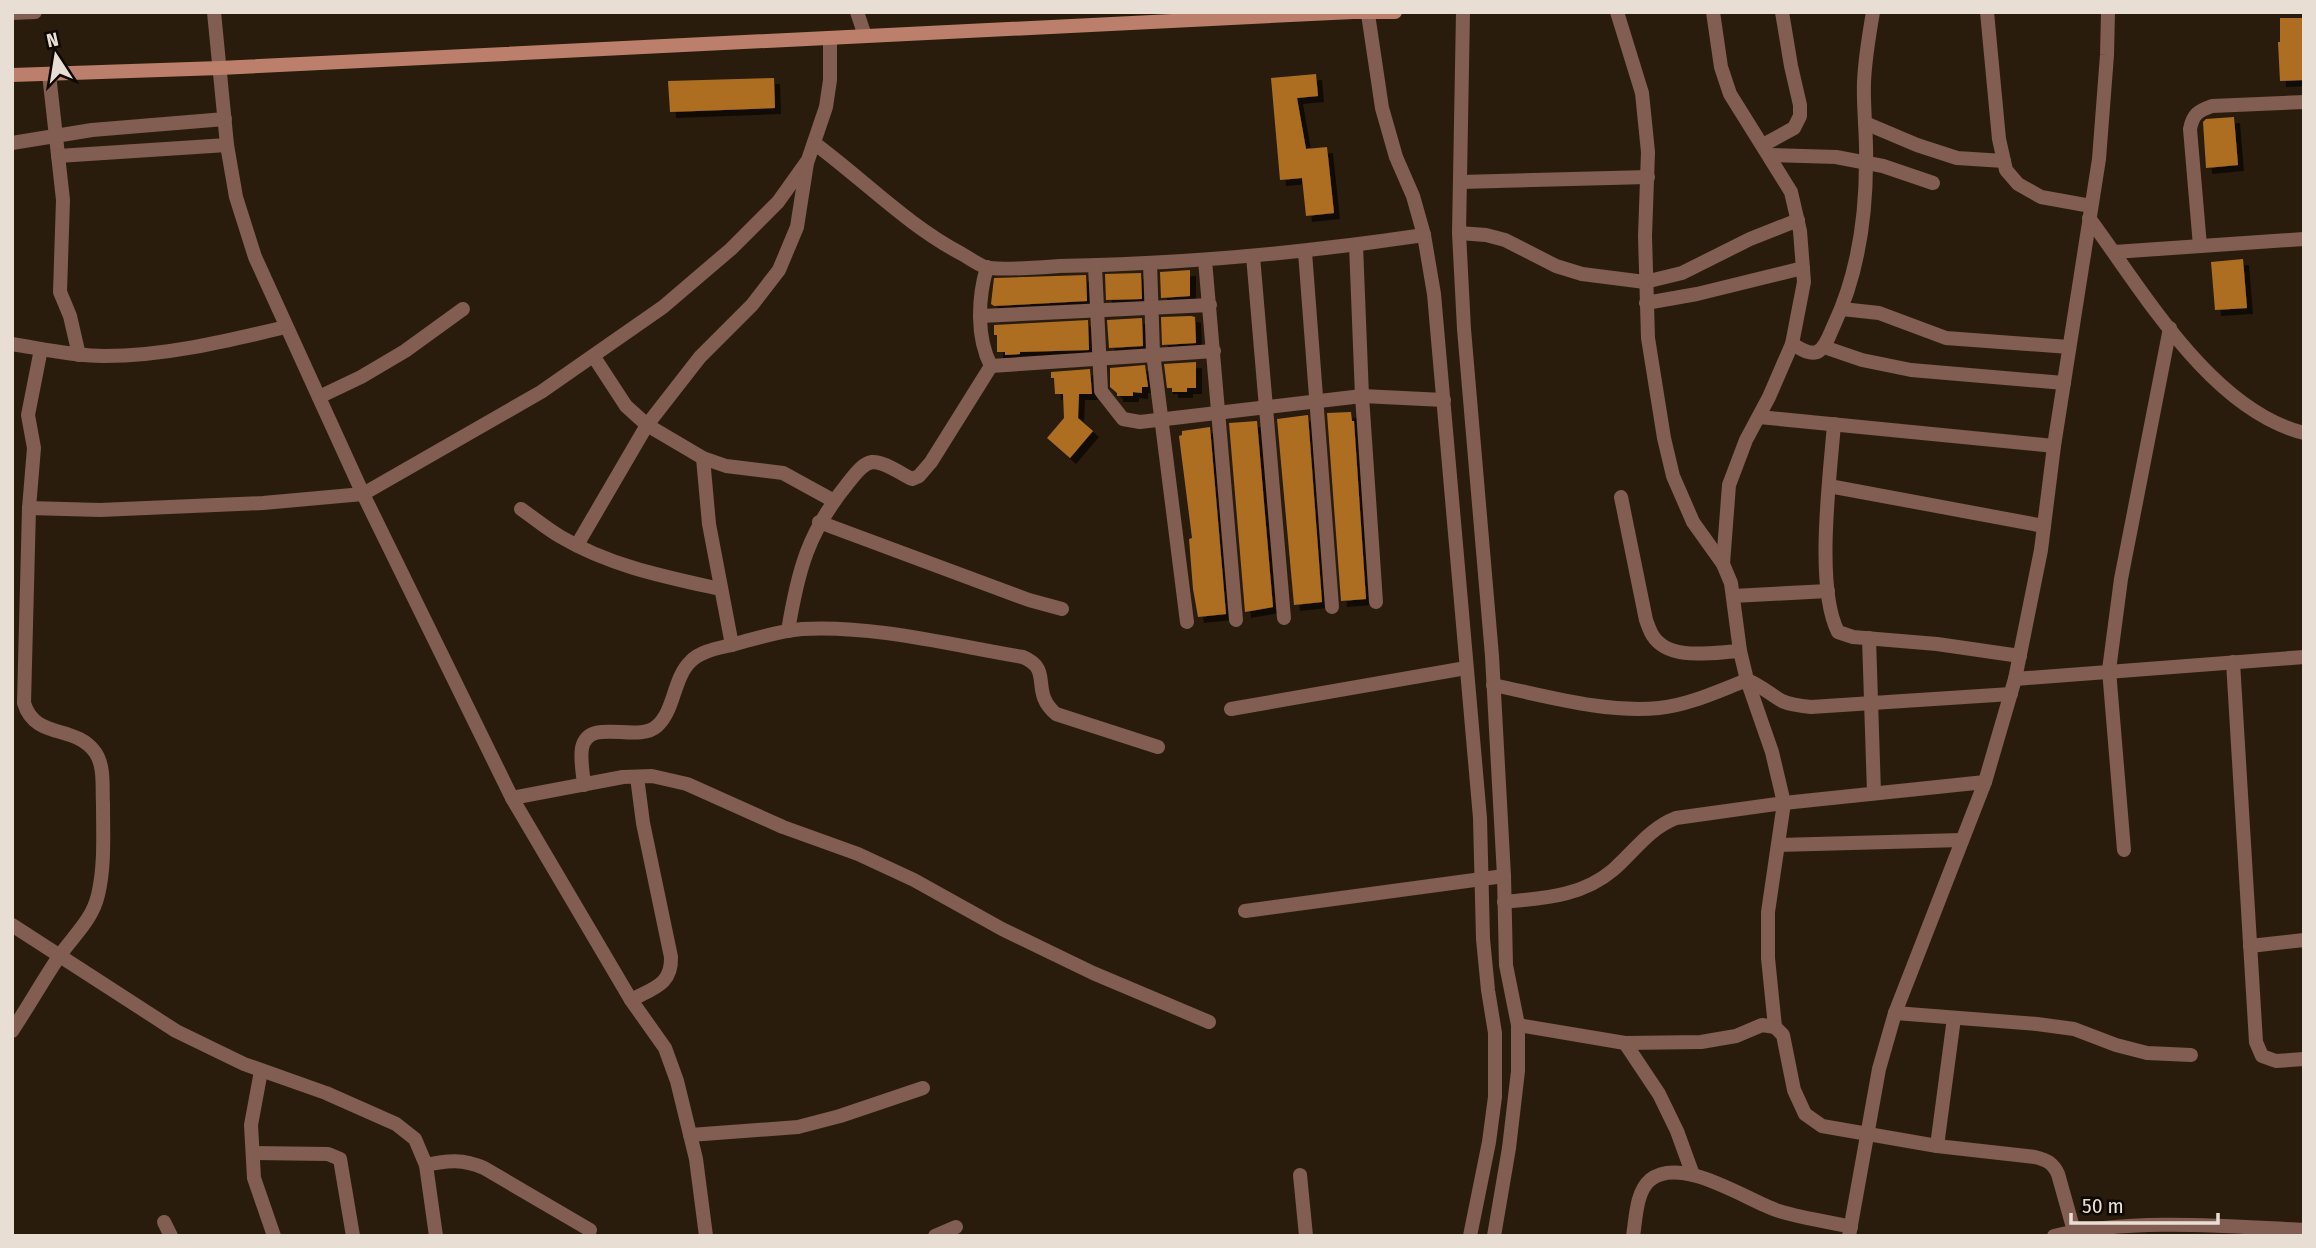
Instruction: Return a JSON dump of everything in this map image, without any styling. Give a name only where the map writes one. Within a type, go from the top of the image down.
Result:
[{"type":"street","points":[[12,13],[34,12]]},
{"type":"street","points":[[214,12],[227,145],[236,197],[255,257],[363,494],[512,798],[631,1000],[665,1048],[677,1081],[690,1135],[706,1236]]},
{"type":"street","points":[[856,12],[865,36]]},
{"type":"street","points":[[12,75],[220,68],[1395,12]]},
{"type":"street","points":[[1463,12],[1459,233],[1464,329],[1493,685],[1493,876],[1483,939],[1495,1032],[1496,1075],[1489,1142],[1470,1236]]},
{"type":"street","points":[[1617,12],[1642,93],[1648,152],[1645,282],[1647,338],[1673,476],[1693,522],[1723,564],[1731,583],[1746,680],[1772,752],[1784,803],[1768,912],[1775,1027]]},
{"type":"street","points":[[1713,12],[1721,67],[1730,94],[1791,192],[1798,220],[1804,282],[1792,344],[1736,463],[1729,485],[1723,564]]},
{"type":"street","points":[[1766,150],[1794,128],[1800,116],[1782,12]]},
{"type":"street","points":[[1792,344],[1808,352],[1818,352],[1824,347],[1842,309],[1863,225],[1866,162],[1864,82],[1873,12]]},
{"type":"street","points":[[1987,12],[1999,139],[2006,170],[2018,184],[2041,197],[2090,212],[2114,252],[2206,372],[2244,405],[2291,430],[2304,433]]},
{"type":"street","points":[[1633,1236],[1640,1196],[1648,1182],[1659,1174],[1675,1171],[1693,1175],[1779,1211],[1850,1231],[1879,1069],[1895,1013],[1985,782],[2020,656],[2044,526],[2099,159],[2108,12]]},
{"type":"street","points":[[1368,14],[1382,108],[1424,235],[1434,294],[1480,818],[1493,876],[1504,902],[1506,965],[1518,1025],[1518,1071],[1509,1148],[1494,1236]]},
{"type":"street","points":[[577,545],[648,425],[700,356],[752,304],[779,270],[797,227],[808,160],[826,107],[830,80],[830,38]]},
{"type":"street","points":[[49,74],[63,200],[60,292],[74,330],[79,355]]},
{"type":"street","points":[[2200,246],[2190,129],[2192,118],[2198,111],[2212,106],[2304,102]]},
{"type":"street","points":[[12,143],[55,135],[225,119]]},
{"type":"street","points":[[1865,123],[1957,158],[2004,161]]},
{"type":"street","points":[[814,143],[892,208],[939,242],[987,267],[1095,266],[1205,260],[1305,252],[1424,235]]},
{"type":"street","points":[[58,156],[227,145]]},
{"type":"street","points":[[1766,150],[1866,162],[1933,183]]},
{"type":"street","points":[[12,518],[29,514],[263,503],[363,494],[541,392],[663,307],[731,249],[778,202],[808,160]]},
{"type":"street","points":[[1460,182],[1648,177]]},
{"type":"street","points":[[1459,233],[1505,240],[1556,266],[1582,274],[1645,282],[1682,273],[1750,239],[1798,220]]},
{"type":"street","points":[[2114,252],[2304,239]]},
{"type":"street","points":[[1356,245],[1362,396],[1376,602]]},
{"type":"street","points":[[1305,252],[1332,607]]},
{"type":"street","points":[[1253,256],[1284,618]]},
{"type":"street","points":[[1205,260],[1236,620]]},
{"type":"street","points":[[1150,263],[1153,353],[1187,622]]},
{"type":"street","points":[[1095,266],[1101,391],[1123,419],[1140,422],[1362,396],[1444,400]]},
{"type":"street","points":[[987,267],[980,290],[981,316],[985,354],[991,366]]},
{"type":"street","points":[[1646,303],[1698,295],[1803,268]]},
{"type":"street","points":[[981,316],[1210,305]]},
{"type":"street","points":[[318,397],[361,377],[405,351],[463,309]]},
{"type":"street","points":[[1842,309],[1879,313],[1946,338],[2069,347]]},
{"type":"street","points":[[12,344],[79,355],[106,356],[218,343],[286,327]]},
{"type":"street","points":[[2124,850],[2109,670],[2121,579],[2170,328]]},
{"type":"street","points":[[1824,347],[1862,360],[1911,370],[2064,383]]},
{"type":"street","points":[[12,1031],[60,955],[83,928],[98,897],[103,855],[102,772],[98,756],[89,743],[37,724],[28,715],[24,703],[29,514],[34,448],[28,415],[41,349]]},
{"type":"street","points":[[991,366],[1214,351]]},
{"type":"street","points":[[594,357],[626,406],[648,425],[703,458],[726,466],[783,473],[834,501]]},
{"type":"street","points":[[788,631],[804,556],[819,522],[834,501],[862,466],[873,462],[883,464],[912,479],[919,476],[931,462],[991,366]]},
{"type":"street","points":[[1759,417],[2054,446]]},
{"type":"street","points":[[1835,424],[1826,525],[1828,592],[1832,620],[1838,632],[1853,637],[1937,644],[2020,656]]},
{"type":"street","points":[[703,458],[709,524],[732,645]]},
{"type":"street","points":[[1829,486],[2044,526]]},
{"type":"street","points":[[1621,497],[1646,620],[1654,637],[1668,649],[1684,653],[1740,651]]},
{"type":"street","points":[[521,509],[561,537],[606,559],[660,576],[720,589]]},
{"type":"street","points":[[819,522],[1030,600],[1062,609]]},
{"type":"street","points":[[1733,596],[1828,592]]},
{"type":"street","points":[[583,785],[581,750],[585,739],[594,733],[647,732],[657,726],[666,713],[682,673],[690,661],[702,653],[788,631],[826,629],[874,632],[1023,657],[1033,661],[1040,669],[1041,693],[1045,705],[1056,714],[1158,747]]},
{"type":"street","points":[[1870,638],[1874,793]]},
{"type":"street","points":[[2015,679],[2304,657]]},
{"type":"street","points":[[2233,662],[2256,1042],[2262,1056],[2276,1061],[2304,1059]]},
{"type":"street","points":[[1231,709],[1466,668]]},
{"type":"street","points":[[1493,685],[1618,708],[1660,708],[1701,698],[1746,680],[1760,685],[1780,700],[1811,707],[2011,694]]},
{"type":"street","points":[[512,798],[637,777],[652,776],[687,784],[783,827],[858,854],[914,880],[1002,929],[1093,973],[1209,1022]]},
{"type":"street","points":[[631,1000],[664,981],[671,972],[637,777]]},
{"type":"street","points":[[1504,902],[1558,897],[1590,887],[1613,870],[1661,824],[1676,818],[1784,803],[1985,782]]},
{"type":"street","points":[[1777,845],[1962,840]]},
{"type":"street","points":[[1245,911],[1493,876]]},
{"type":"street","points":[[12,925],[176,1031],[261,1071],[326,1093],[396,1124],[415,1139],[426,1165],[436,1236]]},
{"type":"street","points":[[2250,946],[2304,940]]},
{"type":"street","points":[[1895,1013],[2074,1029],[2147,1053],[2191,1055]]},
{"type":"street","points":[[1937,1146],[1955,1018]]},
{"type":"street","points":[[1518,1025],[1625,1043],[1701,1042],[1736,1036],[1762,1025],[1775,1027],[1783,1035],[1794,1090],[1805,1114],[1822,1126],[1937,1146],[2047,1160],[2058,1174],[2074,1231]]},
{"type":"street","points":[[1625,1043],[1659,1094],[1677,1131],[1693,1175]]},
{"type":"street","points":[[261,1071],[251,1125],[254,1178],[274,1236]]},
{"type":"street","points":[[690,1135],[799,1127],[923,1088]]},
{"type":"street","points":[[253,1153],[335,1155],[342,1166],[353,1236]]},
{"type":"street","points":[[426,1165],[447,1160],[467,1161],[484,1167],[590,1230]]},
{"type":"street","points":[[1300,1175],[1306,1236]]},
{"type":"street","points":[[164,1222],[171,1236]]},
{"type":"street","points":[[2054,1236],[2074,1231],[2136,1226],[2238,1231],[2304,1230]]},
{"type":"street","points":[[935,1236],[956,1227]]},
{"type":"building","points":[[2280,18],[2304,18],[2304,80],[2280,81]]},
{"type":"building","points":[[1316,74],[1318,96],[1297,98],[1306,149],[1327,147],[1334,213],[1306,216],[1302,178],[1280,180],[1271,78]]},
{"type":"building","points":[[774,78],[775,108],[670,112],[668,81]]},
{"type":"building","points":[[2234,117],[2238,165],[2206,168],[2203,122],[2206,119]]},
{"type":"building","points":[[2243,259],[2247,308],[2215,310],[2211,262]]},
{"type":"building","points":[[1190,270],[1190,296],[1161,298],[1160,272]]},
{"type":"building","points":[[1141,273],[1142,299],[1106,300],[1105,274]]},
{"type":"building","points":[[1086,275],[1087,301],[991,304],[994,278]]},
{"type":"building","points":[[1161,317],[1195,317],[1196,343],[1162,345]]},
{"type":"building","points":[[1142,318],[1143,346],[1109,348],[1107,320]]},
{"type":"building","points":[[1088,320],[1089,350],[1020,352],[1005,355],[1005,352],[997,352],[994,325]]},
{"type":"building","points":[[1196,362],[1196,388],[1187,388],[1187,392],[1172,392],[1172,388],[1167,388],[1164,364]]},
{"type":"building","points":[[1145,365],[1148,387],[1142,387],[1142,393],[1133,392],[1133,396],[1117,396],[1110,387],[1110,368]]},
{"type":"building","points":[[1090,369],[1092,394],[1079,394],[1078,418],[1093,431],[1070,458],[1047,438],[1064,418],[1063,394],[1055,394],[1051,372]]},
{"type":"building","points":[[1351,412],[1354,421],[1366,599],[1341,601],[1327,413]]},
{"type":"building","points":[[1308,415],[1322,602],[1294,605],[1277,419]]},
{"type":"building","points":[[1257,421],[1273,607],[1245,612],[1229,423]]},
{"type":"building","points":[[1210,427],[1226,614],[1198,617],[1189,539],[1192,538],[1179,436],[1182,431]]}]
